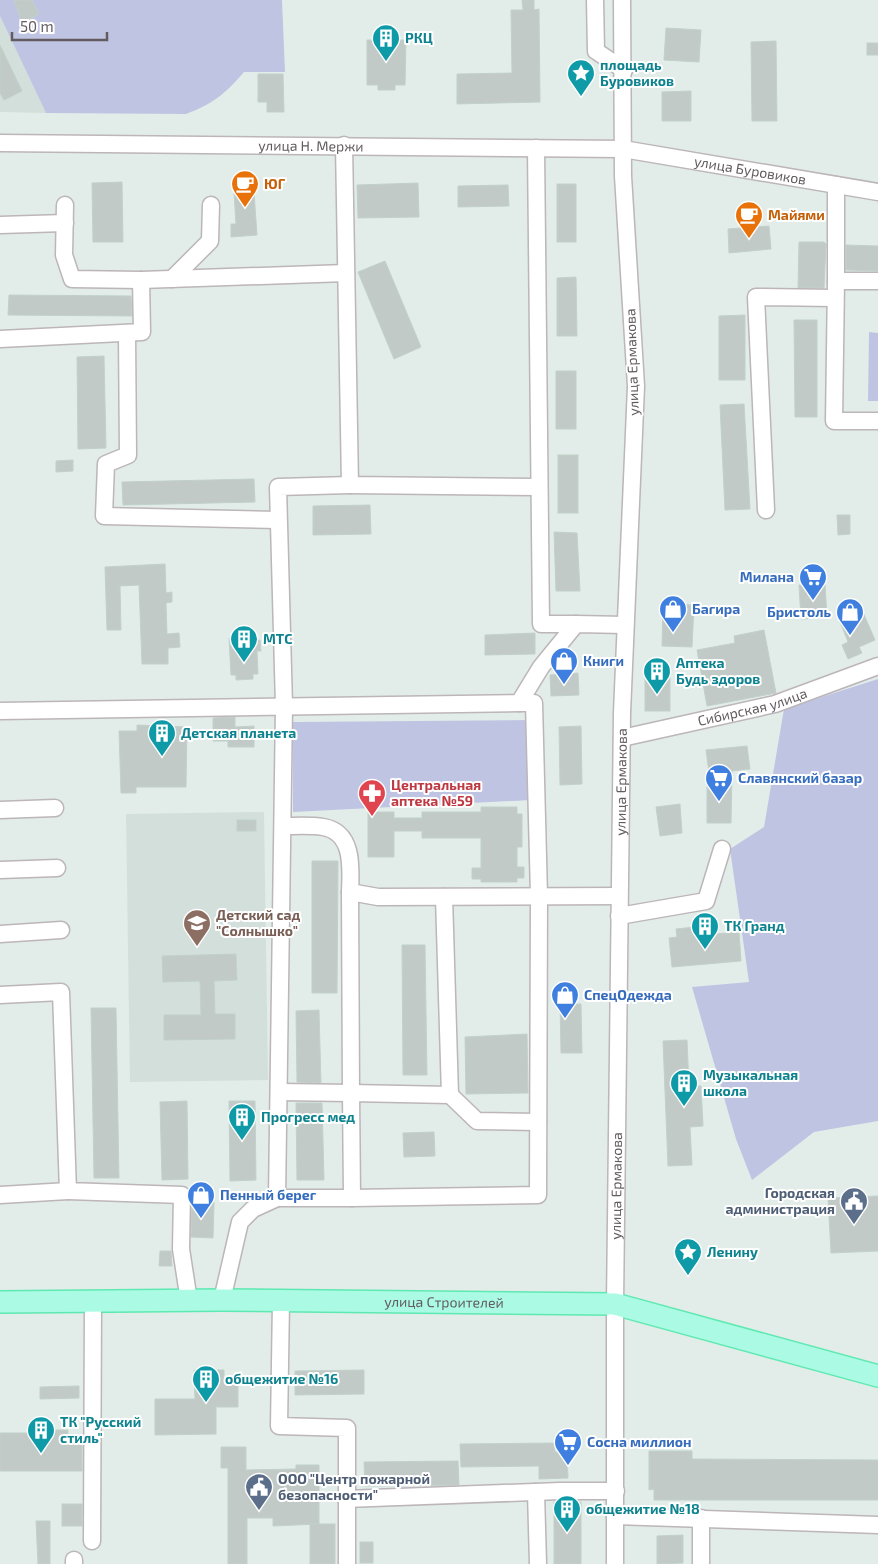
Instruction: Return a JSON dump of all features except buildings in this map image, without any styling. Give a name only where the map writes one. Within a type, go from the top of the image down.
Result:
[{"type":"main road","name":"улица Строителей","points":[[0,1302],[222,1300],[615,1304],[878,1376]]},
{"type":"street","points":[[595,0],[596,51],[624,70]]},
{"type":"street","name":"улица Ермакова","points":[[615,1564],[615,1304],[619,896],[625,625],[636,386],[623,149],[624,70],[622,0]]},
{"type":"street","name":"улица Н. Мержи","points":[[0,143],[344,144],[623,149]]},
{"type":"street","points":[[344,144],[350,485]]},
{"type":"street","points":[[536,148],[540,624],[625,625]]},
{"type":"street","name":"улица Буровиков","points":[[623,149],[878,192]]},
{"type":"street","points":[[836,185],[834,421],[878,421]]},
{"type":"street","points":[[65,205],[64,255],[72,279],[141,280],[346,273]]},
{"type":"street","points":[[172,279],[210,241],[211,205]]},
{"type":"street","points":[[0,225],[65,223]]},
{"type":"street","points":[[0,339],[142,332],[141,280]]},
{"type":"street","points":[[836,281],[878,281]]},
{"type":"street","points":[[766,510],[756,297],[835,298]]},
{"type":"street","points":[[127,333],[128,455],[106,464],[104,516],[278,520]]},
{"type":"street","points":[[277,1198],[284,826],[284,706],[278,487],[350,485],[538,487]]},
{"type":"street","points":[[519,703],[541,667],[576,624]]},
{"type":"street","name":"Сибирская улица","points":[[622,738],[775,704],[878,666]]},
{"type":"street","points":[[0,711],[534,703],[538,896],[538,1195],[277,1198],[253,1209],[240,1222],[222,1300]]},
{"type":"street","points":[[0,810],[55,808]]},
{"type":"street","points":[[284,826],[324,827],[339,834],[348,848],[351,865],[352,1198]]},
{"type":"street","points":[[619,916],[706,901],[722,849]]},
{"type":"street","points":[[0,870],[57,868]]},
{"type":"street","points":[[350,892],[378,897],[619,896]]},
{"type":"street","points":[[444,897],[450,1095]]},
{"type":"street","points":[[0,934],[61,930]]},
{"type":"street","points":[[0,995],[61,992],[68,1191]]},
{"type":"street","points":[[279,1092],[450,1095],[477,1121],[538,1122]]},
{"type":"street","points":[[0,1194],[68,1191],[182,1195],[181,1250],[189,1301]]},
{"type":"street","points":[[92,1301],[92,1541]]},
{"type":"street","points":[[281,1301],[279,1426],[347,1428],[347,1564]]},
{"type":"street","points":[[346,1499],[616,1491]]},
{"type":"street","points":[[536,1492],[538,1564]]},
{"type":"street","points":[[615,1516],[878,1525]]},
{"type":"street","points":[[701,1518],[701,1564]]},
{"type":"shaded area","points":[[0,0],[282,0],[285,72],[244,72],[218,98],[186,114],[46,113],[0,16]]},
{"type":"shaded area","points":[[0,16],[46,113],[0,112]]},
{"type":"shaded area","points":[[869,332],[878,333],[878,401],[868,401]]},
{"type":"shaded area","points":[[878,679],[878,1121],[814,1132],[752,1180],[736,1139],[692,987],[749,982],[730,849],[764,827],[784,709]]},
{"type":"shaded area","points":[[530,720],[531,800],[293,812],[293,722]]},
{"type":"shaded area","name":"Детский сад \"Солнышко\"","points":[[264,812],[268,1080],[130,1082],[126,814]]},
{"type":"place","name":"РКЦ","points":[[386,62]]},
{"type":"place","name":"площадь Буровиков","points":[[581,97]]},
{"type":"place","name":"ЮГ","points":[[245,208]]},
{"type":"place","name":"Майями","points":[[749,239]]},
{"type":"place","name":"Милана","points":[[813,601]]},
{"type":"place","name":"Багира","points":[[673,633]]},
{"type":"place","name":"Бристоль","points":[[850,636]]},
{"type":"place","name":"МТС","points":[[244,663]]},
{"type":"place","name":"Книги","points":[[564,685]]},
{"type":"place","name":"Аптека Будь здоров","points":[[657,695]]},
{"type":"place","name":"Детская планета","points":[[162,757]]},
{"type":"place","name":"Славянский базар","points":[[719,802]]},
{"type":"place","name":"Центральная аптека №59","points":[[372,817]]},
{"type":"place","name":"Детский сад \"Солнышко\"","points":[[197,947]]},
{"type":"place","name":"ТК Гранд","points":[[705,950]]},
{"type":"place","name":"СпецОдежда","points":[[565,1019]]},
{"type":"place","name":"Музыкальная школа","points":[[684,1107]]},
{"type":"place","name":"Прогресс мед","points":[[242,1141]]},
{"type":"place","name":"Пенный берег","points":[[201,1219]]},
{"type":"place","name":"Городская администрация","points":[[854,1225]]},
{"type":"place","name":"Ленину","points":[[688,1276]]},
{"type":"place","name":"общежитие №16","points":[[206,1403]]},
{"type":"place","name":"ТК \"Русский стиль\"","points":[[41,1454]]},
{"type":"place","name":"Сосна миллион","points":[[568,1466]]},
{"type":"place","name":"ООО \"Центр пожарной безопасности\"","points":[[259,1511]]},
{"type":"place","name":"общежитие №18","points":[[567,1533]]}]
